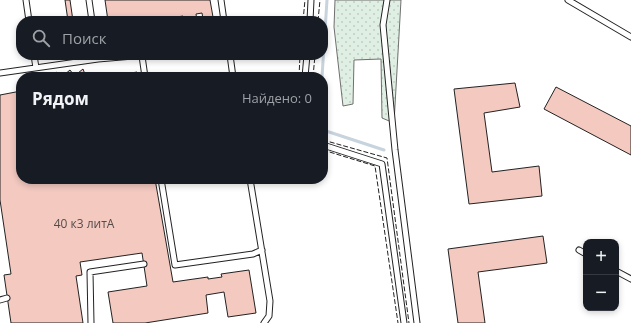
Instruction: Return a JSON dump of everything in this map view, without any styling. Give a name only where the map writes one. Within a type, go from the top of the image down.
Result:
[{"type":"lane","points":[[26,0],[28,16]]},
{"type":"lane","points":[[89,0],[91,16]]},
{"type":"lane","points":[[221,0],[223,16]]},
{"type":"lane","points":[[310,16],[311,0]]},
{"type":"lane","points":[[387,0],[383,25],[395,150],[417,323]]},
{"type":"lane","points":[[568,0],[631,37]]},
{"type":"lane","points":[[35,60],[36,68]]},
{"type":"lane","points":[[0,73],[81,60]]},
{"type":"lane","points":[[141,60],[144,72]]},
{"type":"lane","points":[[231,60],[232,72]]},
{"type":"lane","points":[[305,72],[307,60]]},
{"type":"lane","points":[[328,147],[382,164],[404,323]]},
{"type":"lane","points":[[162,184],[175,264]]},
{"type":"lane","points":[[251,184],[270,301],[269,316],[264,323]]},
{"type":"lane","points":[[170,260],[175,264],[252,254],[262,250]]},
{"type":"lane","points":[[579,250],[583,252]]},
{"type":"lane","points":[[91,323],[90,272],[144,264]]},
{"type":"lane","points":[[619,273],[631,279]]},
{"type":"lane","points":[[0,300],[7,298]]},
{"type":"green space","points":[[335,0],[401,0],[394,123],[382,118],[381,59],[354,60],[353,104],[343,106],[334,27]]},
{"type":"building","points":[[65,0],[70,0],[72,16],[67,16]]},
{"type":"building","points":[[105,0],[210,0],[213,16],[202,16],[202,13],[196,14],[196,16],[107,16]]},
{"type":"building","points":[[515,83],[520,107],[484,113],[492,172],[539,166],[542,196],[469,204],[454,89]]},
{"type":"building","points":[[556,87],[631,126],[631,155],[544,109]]},
{"type":"building","points":[[16,92],[16,184],[156,184],[173,282],[208,277],[208,279],[222,277],[221,274],[249,270],[256,313],[228,317],[224,292],[206,295],[208,313],[145,323],[113,323],[108,292],[147,286],[142,253],[80,262],[82,275],[76,276],[83,323],[11,323],[4,275],[11,274],[0,200],[0,95]]},
{"type":"building","points":[[543,236],[547,263],[478,272],[485,323],[458,323],[448,249]]},
{"type":"waterway","points":[[326,16],[327,0]]},
{"type":"waterway","points":[[322,72],[323,60]]},
{"type":"waterway","points":[[328,132],[384,150]]},
{"type":"fence","points":[[303,16],[305,0]]},
{"type":"fence","points":[[318,16],[320,0]]},
{"type":"fence","points":[[299,72],[300,60]]},
{"type":"fence","points":[[313,72],[315,60]]},
{"type":"fence","points":[[328,141],[387,158],[409,323]]},
{"type":"fence","points":[[328,152],[375,166],[398,323]]}]
